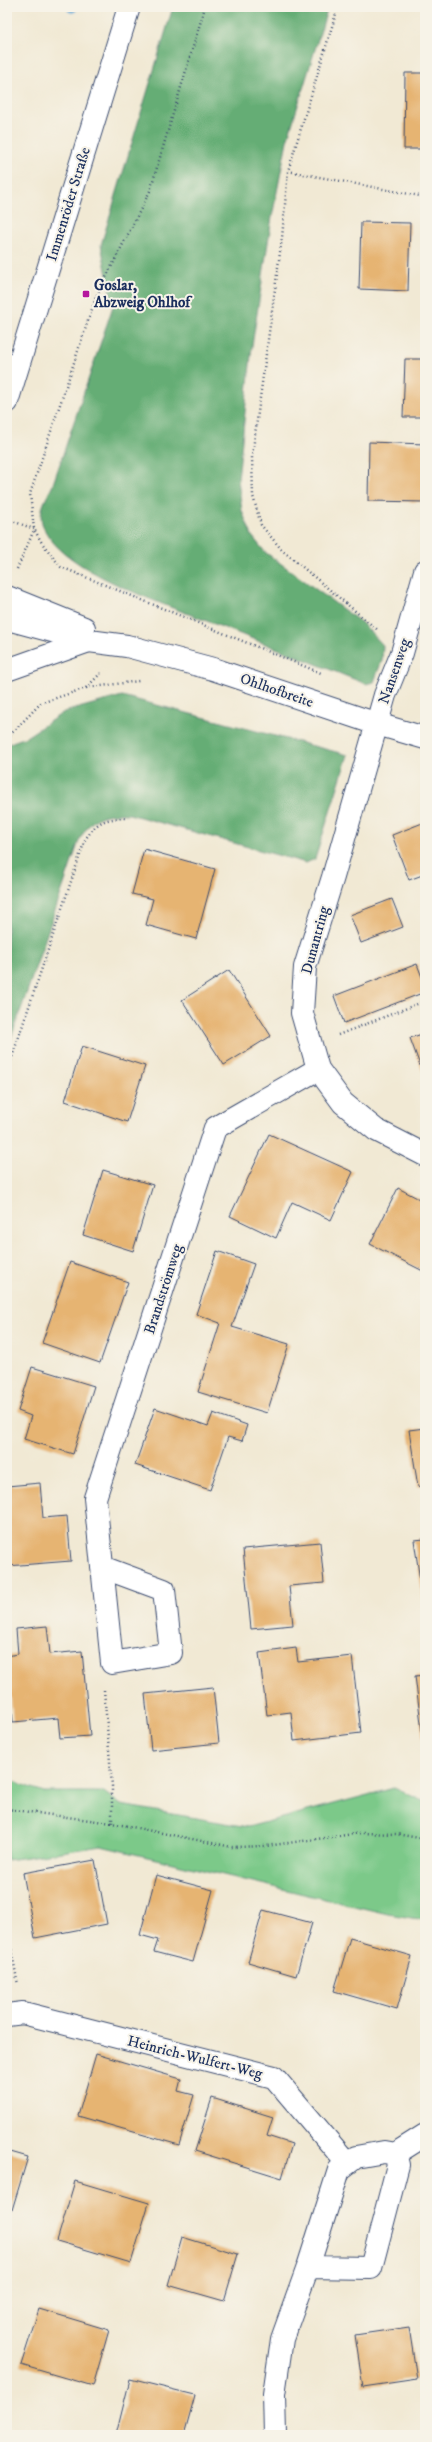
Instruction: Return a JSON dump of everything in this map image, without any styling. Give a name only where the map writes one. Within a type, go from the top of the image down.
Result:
[{"type":"street","name":"Immenröder Straße","points":[[7,401],[129,7]]},
{"type":"street","name":"Nansenweg","points":[[377,724],[402,653],[425,571]]},
{"type":"street","name":"Ohlhofbreite","points":[[7,597],[127,646],[213,669],[377,724],[425,738]]},
{"type":"street","name":"Ohlhofbreite","points":[[7,619],[89,641],[127,646]]},
{"type":"street","name":"Ohlhofbreite","points":[[7,670],[89,641]]},
{"type":"street","name":"Dunantring","points":[[377,724],[333,877],[305,967],[302,1013],[310,1046],[318,1069],[343,1103],[376,1130],[425,1155]]},
{"type":"street","name":"Brandströmweg","points":[[112,1663],[95,1498],[215,1128],[318,1069]]},
{"type":"street","points":[[102,1567],[164,1590],[171,1653],[112,1663]]},
{"type":"street","name":"Heinrich-Wulfert-Weg","points":[[15,2014],[274,2077],[347,2163]]},
{"type":"street","points":[[274,2435],[274,2394],[282,2339],[308,2267],[339,2170],[356,2157],[384,2152],[395,2154],[425,2135]]},
{"type":"street","points":[[308,2267],[371,2268],[398,2165],[395,2154]]},
{"type":"path","points":[[205,7],[150,191],[96,297],[30,494],[34,529],[42,543],[61,567],[324,674]]},
{"type":"path","points":[[338,7],[288,171],[282,238],[252,456],[253,496],[261,525],[282,550],[364,617],[402,653]]},
{"type":"path","points":[[288,171],[425,197]]},
{"type":"path","points":[[7,519],[34,529]]},
{"type":"path","points":[[16,573],[34,529]]},
{"type":"path","points":[[7,738],[41,703],[86,688],[142,681]]},
{"type":"path","points":[[7,1072],[85,840],[92,828],[105,819],[125,818]]},
{"type":"path","points":[[310,1046],[425,1001]]},
{"type":"path","points":[[112,1663],[103,1676],[112,1786],[112,1823]]},
{"type":"path","points":[[7,1809],[112,1823],[232,1847],[266,1846],[361,1833],[396,1834],[425,1839]]},
{"type":"path","points":[[7,1926],[15,2014]]},
{"type":"green space","points":[[173,7],[328,7],[287,141],[272,217],[252,346],[238,479],[242,511],[252,536],[265,552],[362,623],[383,645],[382,660],[374,682],[366,684],[126,589],[80,565],[62,551],[49,537],[42,523],[41,517],[43,506],[52,487],[113,306],[101,245]]},
{"type":"green space","points":[[122,696],[348,755],[315,859],[306,863],[129,814],[112,814],[93,821],[88,826],[79,841],[7,1050],[7,744],[26,737],[64,712]]},
{"type":"green space","points":[[7,1779],[44,1792],[104,1792],[121,1805],[248,1827],[394,1788],[425,1802],[425,1920],[388,1914],[101,1846],[7,1860]]},
{"type":"building","points":[[405,73],[425,73],[425,149],[404,149]]},
{"type":"building","points":[[361,222],[410,223],[408,291],[359,289]]},
{"type":"building","points":[[405,359],[425,359],[425,417],[403,417]]},
{"type":"building","points":[[369,442],[425,444],[425,502],[368,501]]},
{"type":"building","points":[[425,822],[425,874],[409,880],[392,835]]},
{"type":"building","points":[[144,849],[215,869],[196,939],[146,925],[153,899],[132,894]]},
{"type":"building","points":[[392,899],[403,927],[361,943],[350,915]]},
{"type":"building","points":[[417,964],[425,985],[425,992],[344,1023],[334,996]]},
{"type":"building","points":[[229,970],[271,1036],[224,1065],[182,1000]]},
{"type":"building","points":[[425,1033],[425,1079],[410,1038]]},
{"type":"building","points":[[82,1046],[145,1066],[127,1122],[65,1101]]},
{"type":"building","points":[[269,1134],[353,1172],[331,1220],[292,1202],[276,1238],[230,1216]]},
{"type":"building","points":[[103,1170],[153,1185],[133,1251],[83,1235]]},
{"type":"building","points":[[398,1188],[425,1202],[425,1272],[370,1244]]},
{"type":"building","points":[[217,1251],[254,1264],[232,1327],[289,1344],[267,1413],[198,1392],[220,1323],[196,1314]]},
{"type":"building","points":[[70,1262],[128,1282],[100,1363],[42,1343]]},
{"type":"building","points":[[32,1367],[94,1386],[73,1454],[24,1439],[31,1416],[18,1411]]},
{"type":"building","points":[[155,1408],[208,1426],[213,1413],[247,1425],[242,1441],[228,1437],[210,1490],[135,1465]]},
{"type":"building","points":[[425,1428],[425,1485],[418,1487],[409,1430]]},
{"type":"building","points":[[40,1483],[43,1518],[67,1516],[71,1561],[7,1566],[7,1486]]},
{"type":"building","points":[[425,1539],[425,1601],[423,1601],[414,1540]]},
{"type":"building","points":[[320,1542],[324,1583],[289,1586],[293,1625],[251,1629],[243,1549]]},
{"type":"building","points":[[47,1626],[50,1654],[82,1651],[90,1736],[60,1738],[58,1718],[13,1722],[7,1656],[18,1654],[16,1629]]},
{"type":"building","points":[[296,1648],[298,1662],[352,1656],[361,1733],[294,1741],[291,1712],[267,1715],[259,1653]]},
{"type":"building","points":[[425,1675],[425,1747],[424,1747],[415,1676]]},
{"type":"building","points":[[213,1687],[219,1743],[151,1750],[145,1694]]},
{"type":"building","points":[[95,1860],[107,1924],[35,1938],[23,1873]]},
{"type":"building","points":[[156,1875],[213,1890],[193,1962],[154,1952],[158,1940],[140,1935]]},
{"type":"building","points":[[263,1910],[312,1923],[296,1976],[248,1962]]},
{"type":"building","points":[[350,1938],[412,1956],[397,2009],[334,1991]]},
{"type":"building","points":[[96,2054],[181,2079],[178,2091],[194,2095],[179,2145],[78,2116]]},
{"type":"building","points":[[212,2098],[273,2117],[267,2136],[292,2144],[282,2178],[195,2151]]},
{"type":"building","points":[[7,2151],[28,2157],[12,2210],[7,2209]]},
{"type":"building","points":[[75,2181],[149,2203],[131,2263],[57,2241]]},
{"type":"building","points":[[182,2237],[238,2254],[224,2301],[168,2285]]},
{"type":"building","points":[[39,2309],[109,2330],[93,2386],[21,2365]]},
{"type":"building","points":[[409,2327],[417,2379],[363,2387],[355,2335]]},
{"type":"building","points":[[130,2379],[195,2395],[184,2435],[116,2435]]},
{"type":"place","name":"Goslar, Abzweig Ohlhof","points":[[86,294]]}]
